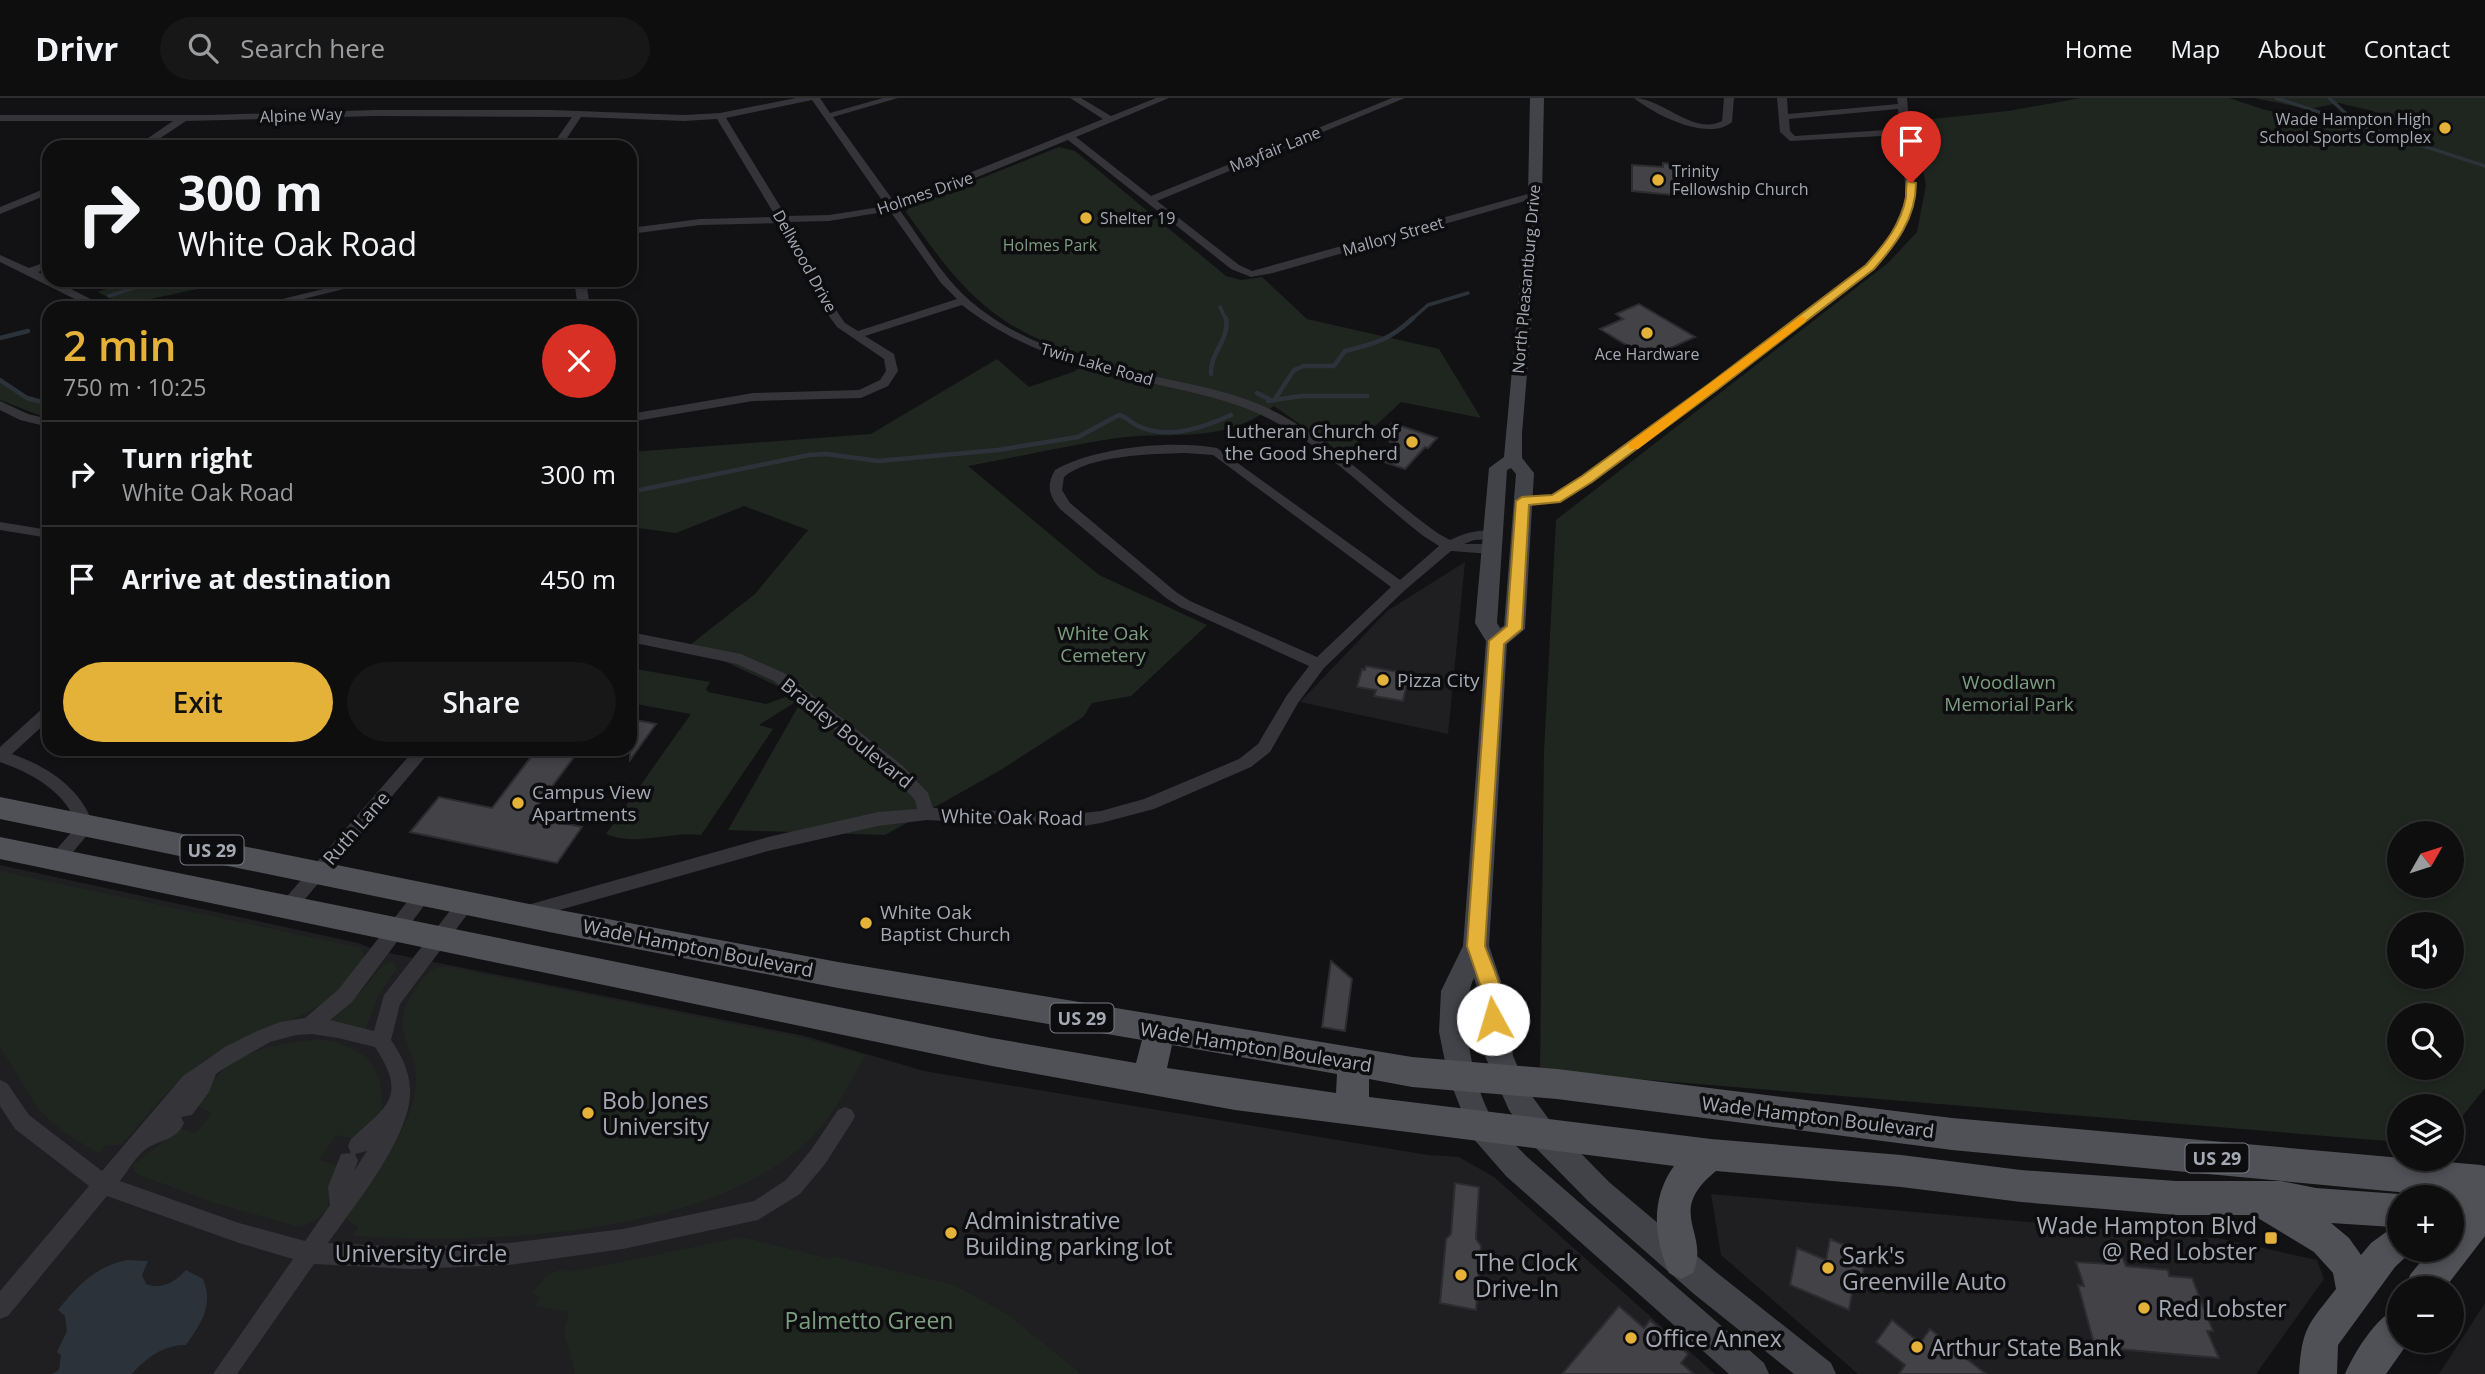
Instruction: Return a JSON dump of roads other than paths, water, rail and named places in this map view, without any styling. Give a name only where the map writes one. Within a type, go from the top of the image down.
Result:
[{"type":"main road","name":"North Pleasantburg Drive","points":[[1497,641],[1514,629],[1525,473],[1513,460],[1513,433],[1535,195],[1537,98]]},
{"type":"main road","points":[[1513,460],[1497,468],[1486,623],[1497,641],[1476,946],[1454,990],[1453,1032],[1462,1076],[1482,1128],[1516,1166],[1753,1374]]},
{"type":"main road","name":"Wade Hampton Boulevard","points":[[0,808],[632,936],[889,984],[1412,1072],[1508,1080],[1952,1134],[2484,1179]]},
{"type":"main road","name":"US 29","points":[[0,848],[992,1052],[1235,1095],[1711,1155],[2176,1198],[2265,1198],[2316,1205],[2387,1209]]},
{"type":"main road","points":[[612,973],[632,936]]},
{"type":"main road","points":[[1476,946],[1492,993],[1499,1056],[1508,1080],[1543,1135],[1599,1192],[1820,1374]]},
{"type":"main road","points":[[1148,1079],[1160,1031]]},
{"type":"main road","points":[[1352,1110],[1354,1062]]},
{"type":"main road","points":[[1681,1261],[1672,1201],[1689,1170],[1711,1155]]},
{"type":"main road","points":[[2354,1293],[2351,1269],[2333,1247],[2301,1222],[2263,1202],[2265,1198],[2325,1189],[2484,1179]]},
{"type":"main road","points":[[2467,1212],[2484,1179]]},
{"type":"main road","points":[[2318,1374],[2320,1339],[2387,1252]]},
{"type":"main road","points":[[2364,1374],[2387,1342]]},
{"type":"street","name":"Twin Lake Road","points":[[813,98],[891,208],[962,301],[1030,345],[1101,368],[1233,399],[1277,418],[1299,431],[1449,545]]},
{"type":"street","name":"Alpine Way","points":[[0,118],[184,118],[342,113],[578,114],[675,118],[720,116],[813,98]]},
{"type":"street","points":[[828,116],[893,98]]},
{"type":"street","points":[[1076,98],[1111,120]]},
{"type":"street","name":"Holmes Drive","points":[[637,231],[700,222],[829,218],[891,208],[1164,98]]},
{"type":"street","name":"Mayfair Lane","points":[[1150,200],[1400,98]]},
{"type":"street","points":[[1639,98],[1683,121],[1714,128],[1727,122],[1729,98]]},
{"type":"street","points":[[1782,98],[1786,132],[1793,139],[1905,132]]},
{"type":"street","points":[[1522,501],[1555,499],[1596,473],[1870,267],[1896,236],[1911,198],[1902,102],[1784,117]]},
{"type":"street","points":[[561,140],[578,114]]},
{"type":"street","name":"Dellwood Drive","points":[[637,417],[753,397],[852,395],[874,389],[884,383],[892,371],[890,357],[841,325],[833,314],[783,219],[720,116]]},
{"type":"street","points":[[150,140],[184,118]]},
{"type":"street","points":[[1070,136],[1150,200]]},
{"type":"street","points":[[0,211],[42,193]]},
{"type":"street","name":"Mallory Street","points":[[1150,200],[1235,267],[1251,274],[1535,195]]},
{"type":"street","points":[[0,258],[42,278]]},
{"type":"street","points":[[29,272],[42,267]]},
{"type":"street","points":[[59,287],[88,301]]},
{"type":"street","points":[[282,301],[344,287]]},
{"type":"street","points":[[856,335],[962,301]]},
{"type":"street","points":[[0,405],[24,417],[42,421]]},
{"type":"street","points":[[1319,664],[1185,604],[1171,595],[1065,506],[1055,487],[1060,473],[1082,461],[1177,449],[1217,452],[1400,587]]},
{"type":"street","points":[[0,526],[42,533]]},
{"type":"street","points":[[1449,545],[1460,549],[1491,543]]},
{"type":"street","name":"White Oak Road","points":[[522,914],[831,828],[878,819],[927,814],[1072,821],[1101,817],[1148,804],[1245,763],[1264,748],[1292,699],[1319,664],[1400,587],[1449,545]]},
{"type":"street","name":"Bradley Boulevard","points":[[637,638],[741,659],[779,677],[896,769],[922,797],[927,814]]},
{"type":"street","points":[[42,717],[0,756],[19,762],[69,796],[78,807],[86,827],[56,860]]},
{"type":"street","name":"Ruth Lane","points":[[288,907],[418,756]]},
{"type":"street","points":[[309,1026],[345,996],[423,894]]},
{"type":"street","points":[[381,1041],[391,1001],[466,903]]},
{"type":"street","points":[[0,1308],[190,1082],[223,1057],[267,1035],[309,1026],[341,1029],[381,1041],[396,1063],[401,1090],[395,1124],[341,1208],[224,1374]]},
{"type":"street","points":[[140,1139],[153,1138],[180,1116],[202,1086],[208,1069]]},
{"type":"street","name":"University Circle","points":[[0,1089],[22,1122],[104,1185],[239,1233],[310,1253],[411,1258],[509,1254],[623,1239],[758,1210],[793,1187],[818,1157],[845,1116]]},
{"type":"street","points":[[341,1208],[338,1187],[353,1154],[398,1108]]},
{"type":"waterway","points":[[2276,98],[2485,166]]},
{"type":"waterway","points":[[2329,98],[2356,123]]},
{"type":"waterway","points":[[109,296],[137,287]]},
{"type":"waterway","points":[[1411,320],[1428,305],[1468,293]]},
{"type":"waterway","points":[[1220,307],[1226,320]]},
{"type":"waterway","points":[[1275,399],[1294,370],[1304,366],[1334,366],[1345,351],[1382,340],[1413,318]]},
{"type":"waterway","points":[[1211,374],[1213,359],[1225,333],[1226,320]]},
{"type":"waterway","points":[[0,338],[28,331]]},
{"type":"waterway","points":[[0,380],[27,398],[42,402]]},
{"type":"waterway","points":[[1257,393],[1271,400]]},
{"type":"waterway","points":[[1268,401],[1301,396],[1367,396]]},
{"type":"waterway","points":[[637,491],[809,455],[826,454],[878,461],[998,450],[1078,437],[1119,415],[1138,426],[1161,432],[1185,431],[1231,415]]},
{"type":"place","name":"Wade Hampton High School Sports Complex","points":[[2445,128]]},
{"type":"place","name":"Trinity Fellowship Church","points":[[1658,180]]},
{"type":"place","name":"Shelter 19","points":[[1086,218]]},
{"type":"place","name":"Ace Hardware","points":[[1647,333]]},
{"type":"place","name":"Lutheran Church of the Good Shepherd","points":[[1412,442]]},
{"type":"place","name":"Pizza City","points":[[1383,680]]},
{"type":"place","name":"Campus View Apartments","points":[[518,803]]},
{"type":"place","name":"White Oak Baptist Church","points":[[866,923]]},
{"type":"place","name":"Bob Jones University","points":[[588,1113]]},
{"type":"place","name":"Administrative Building parking lot","points":[[951,1233]]},
{"type":"place","name":"Wade Hampton Blvd @ Red Lobster","points":[[2271,1238]]},
{"type":"place","name":"Sark's Greenville Auto","points":[[1828,1268]]},
{"type":"place","name":"The Clock Drive-In","points":[[1461,1275]]},
{"type":"place","name":"Red Lobster","points":[[2144,1308]]},
{"type":"place","name":"Office Annex","points":[[1631,1338]]},
{"type":"place","name":"Arthur State Bank","points":[[1917,1347]]},
{"type":"park label","name":"Holmes Park","points":[[1050,245]]},
{"type":"park label","name":"White Oak Cemetery","points":[[1103,644]]},
{"type":"park label","name":"Woodlawn Memorial Park","points":[[2009,693]]},
{"type":"park label","name":"Palmetto Green","points":[[869,1320]]}]
